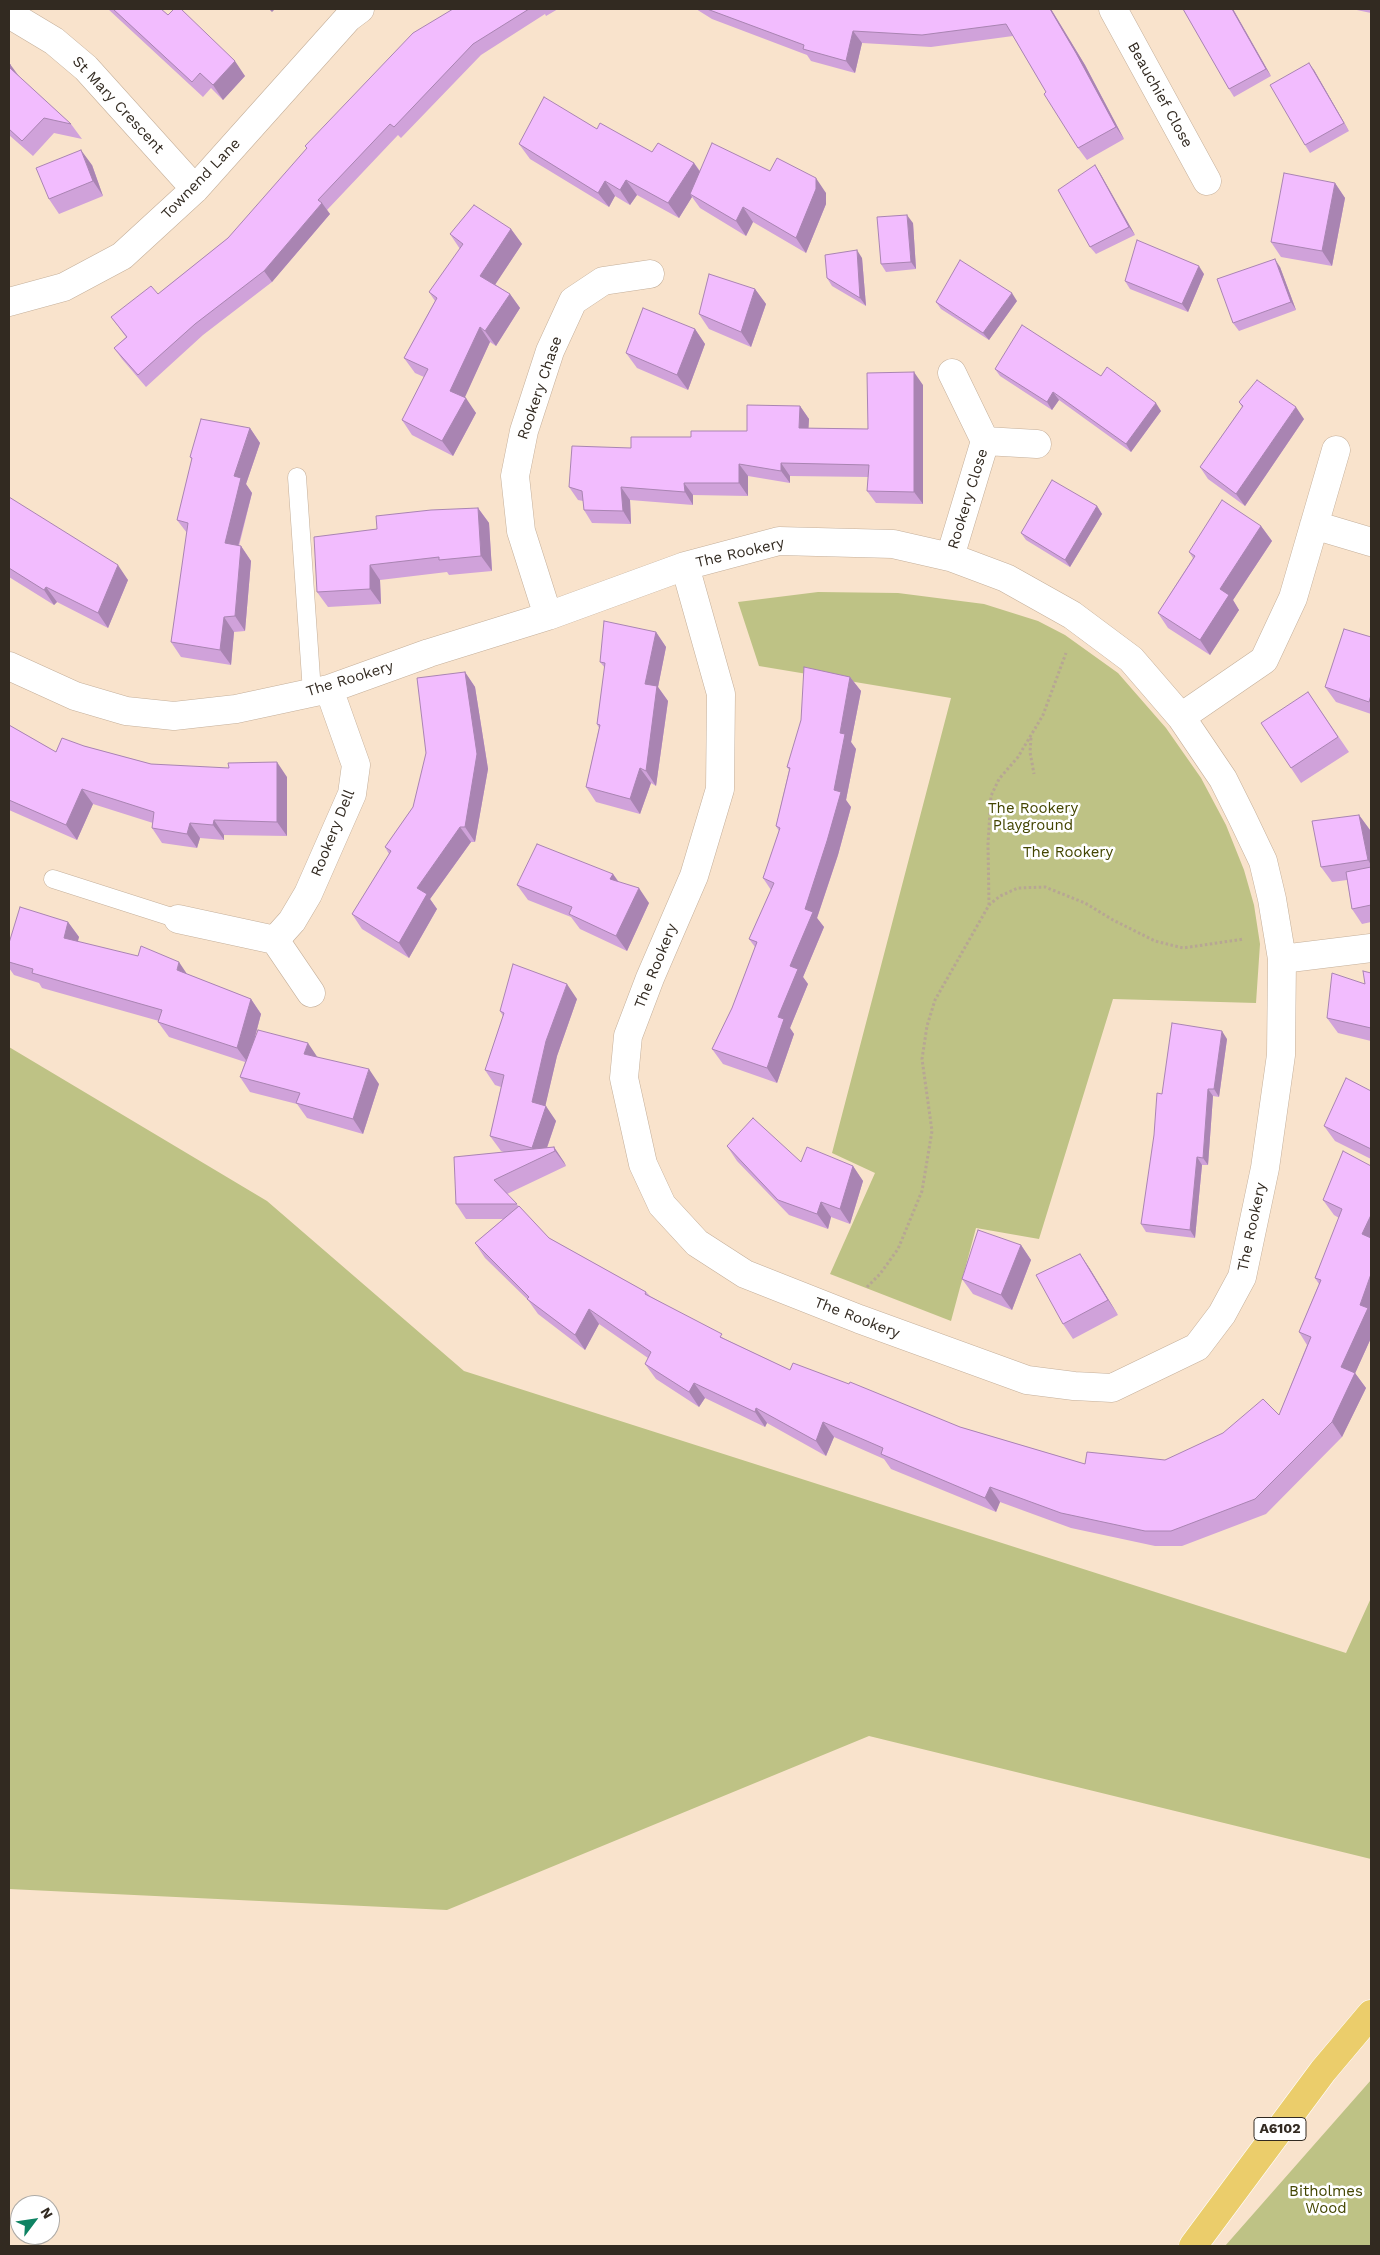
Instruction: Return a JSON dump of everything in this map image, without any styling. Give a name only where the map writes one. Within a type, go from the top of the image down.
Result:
[{"type":"main road","name":"A6102","points":[[1193,2246],[1323,2071],[1371,2014]]},
{"type":"street","name":"Townend Lane","points":[[9,302],[64,287],[122,256],[195,189],[348,18],[360,9]]},
{"type":"street","name":"Beauchief Close","points":[[1113,9],[1207,181]]},
{"type":"street","name":"St Mary Crescent","points":[[9,14],[54,41],[86,68],[195,189]]},
{"type":"street","name":"Rookery Chase","points":[[548,616],[521,531],[515,476],[524,432],[550,351],[573,301],[603,281],[650,274]]},
{"type":"street","name":"Rookery Close","points":[[950,557],[986,442],[952,373]]},
{"type":"street","name":"Rookery Close","points":[[986,442],[1037,444]]},
{"type":"street","points":[[1181,717],[1264,660],[1293,598],[1336,450]]},
{"type":"street","points":[[1314,525],[1371,542]]},
{"type":"street","name":"The Rookery","points":[[9,666],[75,696],[126,712],[174,716],[236,709],[321,690],[548,616],[686,566],[779,541],[893,544],[950,557],[1006,578],[1072,615],[1131,659],[1181,717],[1223,779],[1263,861],[1282,959],[1281,1055],[1266,1168],[1242,1276],[1222,1314],[1197,1347],[1157,1368],[1112,1388],[1074,1386],[1027,1380],[859,1319],[745,1274],[697,1243],[662,1205],[643,1164],[624,1078],[628,1036],[650,978],[694,876],[720,789],[720,694],[686,566]]},
{"type":"street","name":"Rookery Dell","points":[[276,940],[292,921],[308,894],[352,794],[356,765],[321,690]]},
{"type":"street","points":[[178,919],[276,940],[311,992]]},
{"type":"street","points":[[1282,959],[1371,948]]},
{"type":"lane","points":[[298,477],[321,690]]},
{"type":"lane","points":[[52,878],[178,919]]},
{"type":"path","points":[[989,905],[988,844],[990,796],[998,779],[1018,757],[1043,716],[1067,649]]},
{"type":"path","points":[[1032,736],[1030,752],[1034,774]]},
{"type":"path","points":[[862,1292],[880,1274],[898,1249],[922,1191],[932,1131],[922,1059],[927,1026],[935,1000],[989,905],[1000,896],[1018,888],[1045,887],[1085,903],[1113,920],[1155,941],[1184,948],[1247,938]]},
{"type":"green space","name":"The Rookery","points":[[818,592],[898,593],[984,604],[1038,621],[1065,635],[1118,673],[1166,728],[1201,778],[1226,825],[1244,870],[1254,905],[1260,944],[1256,1003],[1113,999],[1039,1239],[976,1228],[951,1321],[830,1274],[875,1173],[832,1153],[951,698],[759,666],[738,602]]},
{"type":"green space","points":[[9,1047],[267,1201],[464,1371],[1346,1653],[1371,1598],[1371,1859],[869,1736],[447,1910],[9,1889]]},
{"type":"green space","name":"Bitholmes Wood","points":[[1371,2080],[1371,2246],[1225,2246]]},
{"type":"building","points":[[113,9],[161,9],[168,15],[174,9],[181,9],[235,61],[213,85],[200,73],[192,82]]},
{"type":"building","points":[[453,9],[529,9],[473,44],[394,127],[390,124],[318,200],[322,203],[264,271],[195,324],[138,375],[114,348],[127,337],[111,317],[151,286],[158,294],[228,238],[307,148],[305,146],[413,33]]},
{"type":"building","points":[[707,9],[1050,9],[1116,127],[1078,148],[1044,94],[1046,92],[1006,24],[922,35],[853,31],[846,61],[803,49],[804,45]]},
{"type":"building","points":[[1183,9],[1232,9],[1266,69],[1229,89]]},
{"type":"building","points":[[1309,63],[1344,123],[1305,145],[1270,85]]},
{"type":"building","points":[[9,64],[10,68],[71,124],[44,118],[22,141],[9,129]]},
{"type":"building","points":[[544,97],[597,129],[600,123],[652,152],[658,143],[694,163],[668,203],[626,180],[620,190],[605,181],[598,193],[519,144]]},
{"type":"building","points":[[712,143],[770,171],[777,158],[816,178],[816,189],[796,238],[743,207],[736,221],[690,194]]},
{"type":"building","points":[[81,150],[93,181],[49,199],[36,168]]},
{"type":"building","points":[[1095,165],[1129,227],[1090,247],[1058,190]]},
{"type":"building","points":[[1284,173],[1335,183],[1322,251],[1271,242]]},
{"type":"building","points":[[474,205],[511,229],[480,276],[510,294],[485,331],[480,327],[450,391],[466,398],[442,441],[402,420],[428,369],[404,358],[437,298],[429,292],[463,244],[450,234]]},
{"type":"building","points":[[907,215],[911,262],[881,264],[877,217]]},
{"type":"building","points":[[1137,240],[1199,266],[1182,304],[1125,281]]},
{"type":"building","points":[[857,250],[860,298],[827,278],[825,255]]},
{"type":"building","points":[[1275,259],[1291,302],[1233,323],[1217,279]]},
{"type":"building","points":[[960,260],[1012,293],[983,333],[936,302]]},
{"type":"building","points":[[709,274],[755,289],[741,332],[699,314]]},
{"type":"building","points":[[643,308],[695,329],[677,375],[626,353]]},
{"type":"building","points":[[1022,325],[1101,376],[1107,367],[1156,403],[1126,444],[1053,392],[1047,402],[995,369]]},
{"type":"building","points":[[914,372],[914,492],[867,491],[869,465],[781,463],[781,471],[739,464],[739,483],[684,483],[685,492],[621,487],[623,511],[584,510],[582,491],[569,487],[572,446],[631,448],[631,437],[691,437],[691,431],[747,431],[747,405],[800,406],[799,428],[868,429],[867,373]]},
{"type":"building","points":[[1257,380],[1296,407],[1236,494],[1200,467],[1243,406],[1239,402]]},
{"type":"building","points":[[201,419],[250,428],[234,476],[241,478],[225,543],[241,546],[235,616],[224,617],[220,650],[171,642],[188,523],[177,520],[192,458],[190,457]]},
{"type":"building","points":[[1052,480],[1097,506],[1065,560],[1021,533]]},
{"type":"building","points":[[9,497],[118,565],[98,613],[46,587],[44,590],[9,568]]},
{"type":"building","points":[[1222,500],[1261,526],[1220,589],[1229,595],[1200,640],[1158,613],[1195,556],[1189,552]]},
{"type":"building","points":[[478,508],[481,556],[439,560],[439,557],[370,565],[370,589],[317,592],[314,537],[377,529],[376,516],[431,510]]},
{"type":"building","points":[[604,621],[656,632],[645,684],[657,686],[646,771],[640,768],[630,799],[586,787],[600,725],[597,724],[605,663],[600,662]]},
{"type":"building","points":[[1344,629],[1371,637],[1371,695],[1369,702],[1325,687]]},
{"type":"building","points":[[804,667],[850,677],[840,733],[845,734],[834,790],[841,792],[805,909],[813,912],[790,966],[798,969],[778,1017],[784,1019],[767,1068],[712,1049],[732,1008],[757,942],[749,939],[774,883],[763,878],[780,828],[776,826],[790,768],[787,767],[801,720]]},
{"type":"building","points":[[465,672],[477,754],[465,827],[460,827],[417,888],[427,894],[399,943],[352,914],[391,851],[385,847],[413,807],[426,753],[417,678]]},
{"type":"building","points":[[1308,692],[1338,737],[1291,768],[1261,723]]},
{"type":"building","points":[[9,725],[56,752],[62,738],[84,746],[151,764],[229,768],[228,763],[277,762],[277,822],[214,820],[213,825],[190,823],[187,834],[152,828],[154,812],[82,789],[66,825],[9,800]]},
{"type":"building","points":[[1359,815],[1368,860],[1321,867],[1312,821]]},
{"type":"building","points":[[537,844],[613,874],[610,879],[639,888],[616,936],[569,914],[572,907],[517,885]]},
{"type":"building","points":[[1371,867],[1371,905],[1352,909],[1346,872]]},
{"type":"building","points":[[20,907],[68,922],[64,938],[138,956],[141,946],[179,962],[177,970],[251,999],[237,1048],[158,1022],[162,1010],[32,973],[33,969],[9,962],[9,943]]},
{"type":"building","points":[[513,964],[567,984],[546,1041],[532,1102],[546,1106],[532,1148],[490,1136],[504,1075],[485,1070],[504,1013],[500,1011]]},
{"type":"building","points":[[1363,971],[1371,973],[1371,1028],[1327,1018],[1332,973],[1365,984]]},
{"type":"building","points":[[1172,1023],[1222,1031],[1214,1089],[1208,1089],[1203,1158],[1197,1157],[1190,1230],[1141,1224],[1154,1135],[1157,1093],[1162,1094]]},
{"type":"building","points":[[258,1030],[308,1043],[304,1054],[369,1069],[353,1119],[296,1103],[300,1093],[240,1077]]},
{"type":"building","points":[[1346,1078],[1371,1091],[1371,1149],[1324,1126]]},
{"type":"building","points":[[753,1118],[801,1162],[807,1147],[853,1166],[840,1209],[821,1202],[817,1214],[778,1200],[727,1146]]},
{"type":"building","points":[[554,1147],[555,1151],[494,1180],[517,1204],[456,1204],[454,1157]]},
{"type":"building","points":[[1343,1151],[1371,1166],[1371,1215],[1362,1234],[1371,1238],[1371,1274],[1360,1305],[1368,1308],[1341,1367],[1355,1373],[1332,1422],[1255,1499],[1171,1531],[1145,1531],[1061,1513],[990,1487],[985,1498],[881,1454],[883,1448],[823,1422],[816,1441],[756,1408],[755,1412],[694,1383],[689,1392],[645,1364],[651,1352],[589,1309],[575,1335],[527,1299],[529,1297],[475,1243],[519,1206],[549,1238],[646,1292],[645,1294],[722,1334],[720,1337],[790,1370],[793,1363],[849,1384],[850,1382],[960,1427],[1085,1464],[1087,1452],[1165,1460],[1223,1433],[1263,1399],[1279,1415],[1311,1337],[1299,1332],[1321,1280],[1315,1278],[1342,1209],[1323,1200]]},
{"type":"building","points":[[978,1230],[1021,1245],[1001,1295],[962,1279]]},
{"type":"building","points":[[1080,1254],[1108,1300],[1063,1324],[1036,1275]]},
{"type":"park label","name":"The Rookery Playground","points":[[1033,818]]}]
